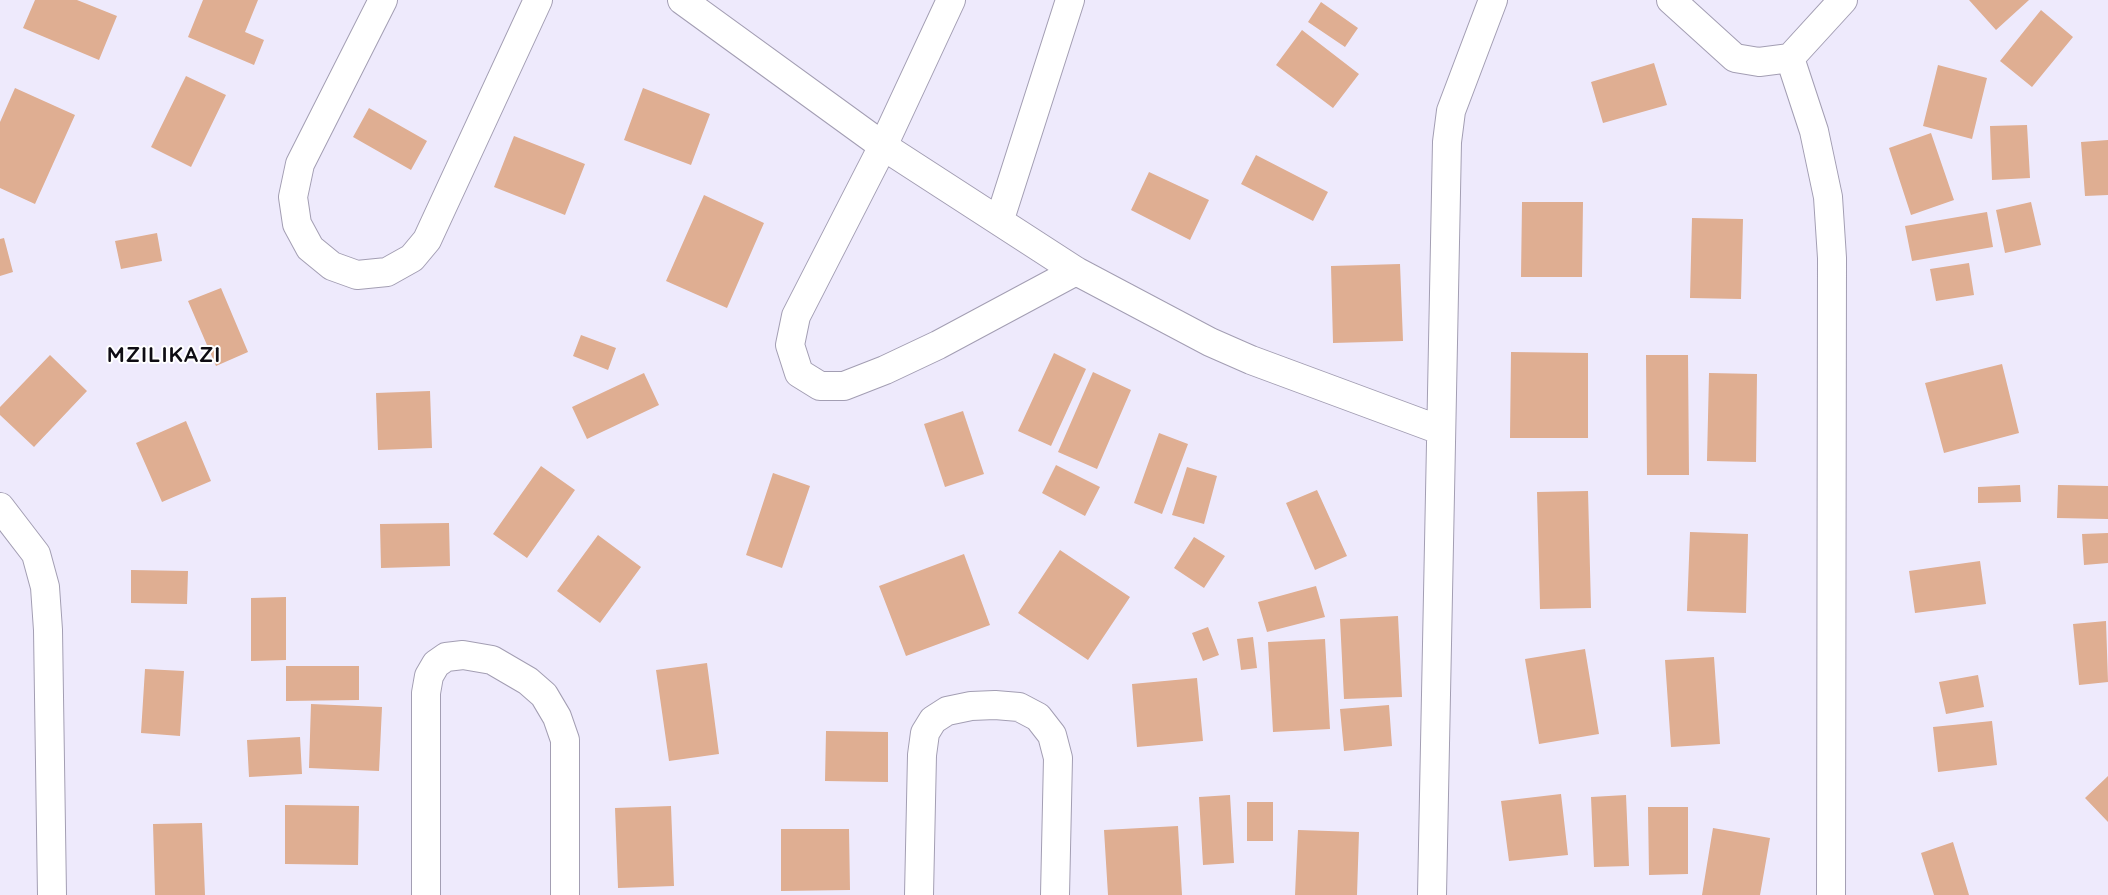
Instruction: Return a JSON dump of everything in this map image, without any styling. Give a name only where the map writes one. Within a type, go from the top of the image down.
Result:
[{"type":"street","points":[[383,0],[300,164],[292,197],[297,224],[310,248],[332,266],[357,276],[387,272],[412,258],[426,240],[538,0]]},
{"type":"street","points":[[682,0],[883,146],[1000,219],[1076,271],[1210,342],[1251,360],[1440,430]]},
{"type":"street","points":[[951,0],[883,146],[796,316],[790,346],[799,373],[820,386],[844,386],[885,370],[938,345],[1076,271]]},
{"type":"street","points":[[1000,219],[1070,0]]},
{"type":"street","points":[[1432,895],[1447,142],[1451,112],[1493,0]]},
{"type":"street","points":[[1672,0],[1735,58],[1759,62],[1790,58],[1843,0]]},
{"type":"street","points":[[1790,58],[1814,131],[1828,197],[1832,258],[1832,895]]},
{"type":"street","points":[[0,507],[36,554],[45,587],[48,630],[52,895]]},
{"type":"street","points":[[426,895],[426,693],[429,676],[436,664],[446,657],[463,655],[492,660],[528,681],[544,695],[557,717],[565,740],[564,895]]},
{"type":"street","points":[[919,895],[922,755],[925,733],[933,720],[947,711],[970,706],[995,705],[1019,707],[1038,717],[1052,735],[1058,758],[1055,895]]},
{"type":"building","points":[[35,0],[77,0],[117,16],[99,60],[23,28]]},
{"type":"building","points":[[203,0],[258,0],[245,32],[264,40],[254,65],[188,37]]},
{"type":"building","points":[[1969,0],[2029,0],[1996,30]]},
{"type":"building","points":[[1321,2],[1358,28],[1345,47],[1308,22]]},
{"type":"building","points":[[2041,10],[2073,37],[2032,87],[2000,61]]},
{"type":"building","points":[[1302,30],[1359,74],[1333,108],[1276,65]]},
{"type":"building","points":[[1654,63],[1667,105],[1603,123],[1591,82]]},
{"type":"building","points":[[1938,65],[1987,78],[1972,139],[1923,126]]},
{"type":"building","points":[[186,76],[226,95],[191,167],[151,147]]},
{"type":"building","points":[[15,88],[75,115],[35,204],[0,188],[0,122]]},
{"type":"building","points":[[643,88],[710,114],[691,165],[624,140]]},
{"type":"building","points":[[369,108],[427,141],[411,170],[353,137]]},
{"type":"building","points":[[2027,125],[2030,178],[1992,180],[1990,126]]},
{"type":"building","points":[[1931,133],[1954,200],[1911,215],[1889,148]]},
{"type":"building","points":[[514,136],[585,164],[565,215],[494,187]]},
{"type":"building","points":[[2108,140],[2108,195],[2085,196],[2081,142]]},
{"type":"building","points":[[1256,155],[1328,192],[1313,221],[1241,184]]},
{"type":"building","points":[[1149,172],[1209,200],[1190,240],[1131,210]]},
{"type":"building","points":[[704,195],[764,223],[727,308],[666,281]]},
{"type":"building","points":[[1522,202],[1583,202],[1582,277],[1521,277]]},
{"type":"building","points":[[2031,202],[2041,245],[2005,253],[1996,210]]},
{"type":"building","points":[[1987,212],[1993,247],[1912,261],[1905,226]]},
{"type":"building","points":[[1692,218],[1743,219],[1741,299],[1690,298]]},
{"type":"building","points":[[157,233],[162,261],[121,269],[115,241]]},
{"type":"building","points":[[4,238],[13,272],[0,276],[0,239]]},
{"type":"building","points":[[1969,263],[1974,295],[1936,301],[1930,269]]},
{"type":"building","points":[[1400,264],[1403,341],[1333,343],[1331,266]]},
{"type":"building","points":[[221,288],[248,352],[216,366],[188,301]]},
{"type":"building","points":[[581,335],[616,348],[608,370],[573,356]]},
{"type":"building","points":[[1511,352],[1588,353],[1588,438],[1510,438]]},
{"type":"building","points":[[1054,353],[1086,369],[1051,446],[1018,431]]},
{"type":"building","points":[[50,355],[87,391],[34,447],[0,415],[0,407]]},
{"type":"building","points":[[1646,355],[1688,355],[1689,475],[1647,475]]},
{"type":"building","points":[[2002,364],[2019,433],[1944,453],[1925,383]]},
{"type":"building","points":[[1093,372],[1131,390],[1097,469],[1058,452]]},
{"type":"building","points":[[644,373],[659,405],[587,439],[572,407]]},
{"type":"building","points":[[1709,373],[1757,374],[1756,462],[1707,461]]},
{"type":"building","points":[[430,391],[432,448],[378,450],[376,393]]},
{"type":"building","points":[[963,411],[984,474],[945,487],[924,424]]},
{"type":"building","points":[[186,421],[211,481],[162,502],[136,443]]},
{"type":"building","points":[[1159,433],[1188,444],[1162,514],[1134,503]]},
{"type":"building","points":[[1056,465],[1100,487],[1085,516],[1042,493]]},
{"type":"building","points":[[541,466],[575,490],[527,558],[493,534]]},
{"type":"building","points":[[1187,467],[1217,476],[1204,524],[1172,515]]},
{"type":"building","points":[[773,473],[810,486],[782,568],[746,555]]},
{"type":"building","points":[[2020,485],[2021,502],[1978,503],[1978,487]]},
{"type":"building","points":[[2058,485],[2108,486],[2108,519],[2057,518]]},
{"type":"building","points":[[1317,490],[1347,556],[1315,570],[1286,503]]},
{"type":"building","points":[[1588,491],[1591,608],[1540,609],[1537,492]]},
{"type":"building","points":[[449,523],[450,566],[381,568],[380,524]]},
{"type":"building","points":[[1690,532],[1748,534],[1746,613],[1687,611]]},
{"type":"building","points":[[2108,533],[2108,563],[2084,565],[2082,534]]},
{"type":"building","points":[[598,535],[641,567],[600,623],[557,591]]},
{"type":"building","points":[[1194,537],[1225,556],[1204,588],[1174,568]]},
{"type":"building","points":[[1060,550],[1130,597],[1088,660],[1018,613]]},
{"type":"building","points":[[964,554],[990,625],[906,656],[879,586]]},
{"type":"building","points":[[1980,561],[1986,604],[1915,613],[1909,571]]},
{"type":"building","points":[[131,570],[188,571],[187,604],[131,603]]},
{"type":"building","points":[[1316,586],[1325,617],[1267,632],[1258,602]]},
{"type":"building","points":[[286,597],[286,660],[251,661],[251,598]]},
{"type":"building","points":[[1398,616],[1402,697],[1344,699],[1340,619]]},
{"type":"building","points":[[2106,621],[2108,682],[2079,685],[2073,624]]},
{"type":"building","points":[[1208,627],[1219,655],[1203,661],[1192,633]]},
{"type":"building","points":[[1253,637],[1257,668],[1241,670],[1237,639]]},
{"type":"building","points":[[1325,639],[1330,729],[1273,732],[1268,642]]},
{"type":"building","points":[[1585,649],[1599,734],[1539,744],[1525,659]]},
{"type":"building","points":[[1714,657],[1720,744],[1671,747],[1665,660]]},
{"type":"building","points":[[707,663],[719,754],[669,761],[656,670]]},
{"type":"building","points":[[286,666],[359,666],[359,700],[286,701]]},
{"type":"building","points":[[145,669],[184,671],[180,736],[141,733]]},
{"type":"building","points":[[1978,675],[1984,707],[1946,714],[1939,682]]},
{"type":"building","points":[[1197,678],[1203,741],[1137,747],[1132,684]]},
{"type":"building","points":[[311,704],[382,707],[379,771],[309,768]]},
{"type":"building","points":[[1389,705],[1392,746],[1344,751],[1340,709]]},
{"type":"building","points":[[1992,721],[1997,765],[1938,772],[1933,727]]},
{"type":"building","points":[[826,731],[888,732],[888,782],[825,781]]},
{"type":"building","points":[[300,737],[302,774],[249,777],[247,740]]},
{"type":"building","points":[[2108,776],[2108,822],[2085,798]]},
{"type":"building","points":[[1561,794],[1568,855],[1509,861],[1501,801]]},
{"type":"building","points":[[1230,795],[1234,863],[1203,865],[1199,797]]},
{"type":"building","points":[[1626,795],[1629,866],[1594,867],[1591,797]]},
{"type":"building","points":[[1247,802],[1273,802],[1273,841],[1247,841]]},
{"type":"building","points":[[285,805],[359,806],[358,865],[285,864]]},
{"type":"building","points":[[671,806],[674,886],[618,888],[615,808]]},
{"type":"building","points":[[1648,807],[1688,807],[1688,874],[1649,875]]},
{"type":"building","points":[[202,823],[205,895],[155,895],[153,824]]},
{"type":"building","points":[[1178,826],[1182,895],[1108,895],[1104,830]]},
{"type":"building","points":[[1713,828],[1770,838],[1760,895],[1702,895]]},
{"type":"building","points":[[781,829],[849,829],[850,890],[781,891]]},
{"type":"building","points":[[1298,830],[1359,832],[1357,895],[1295,895]]},
{"type":"building","points":[[1953,842],[1969,895],[1934,895],[1921,853]]},
{"type":"district","name":"MZILIKAZI","points":[[164,355]]}]
